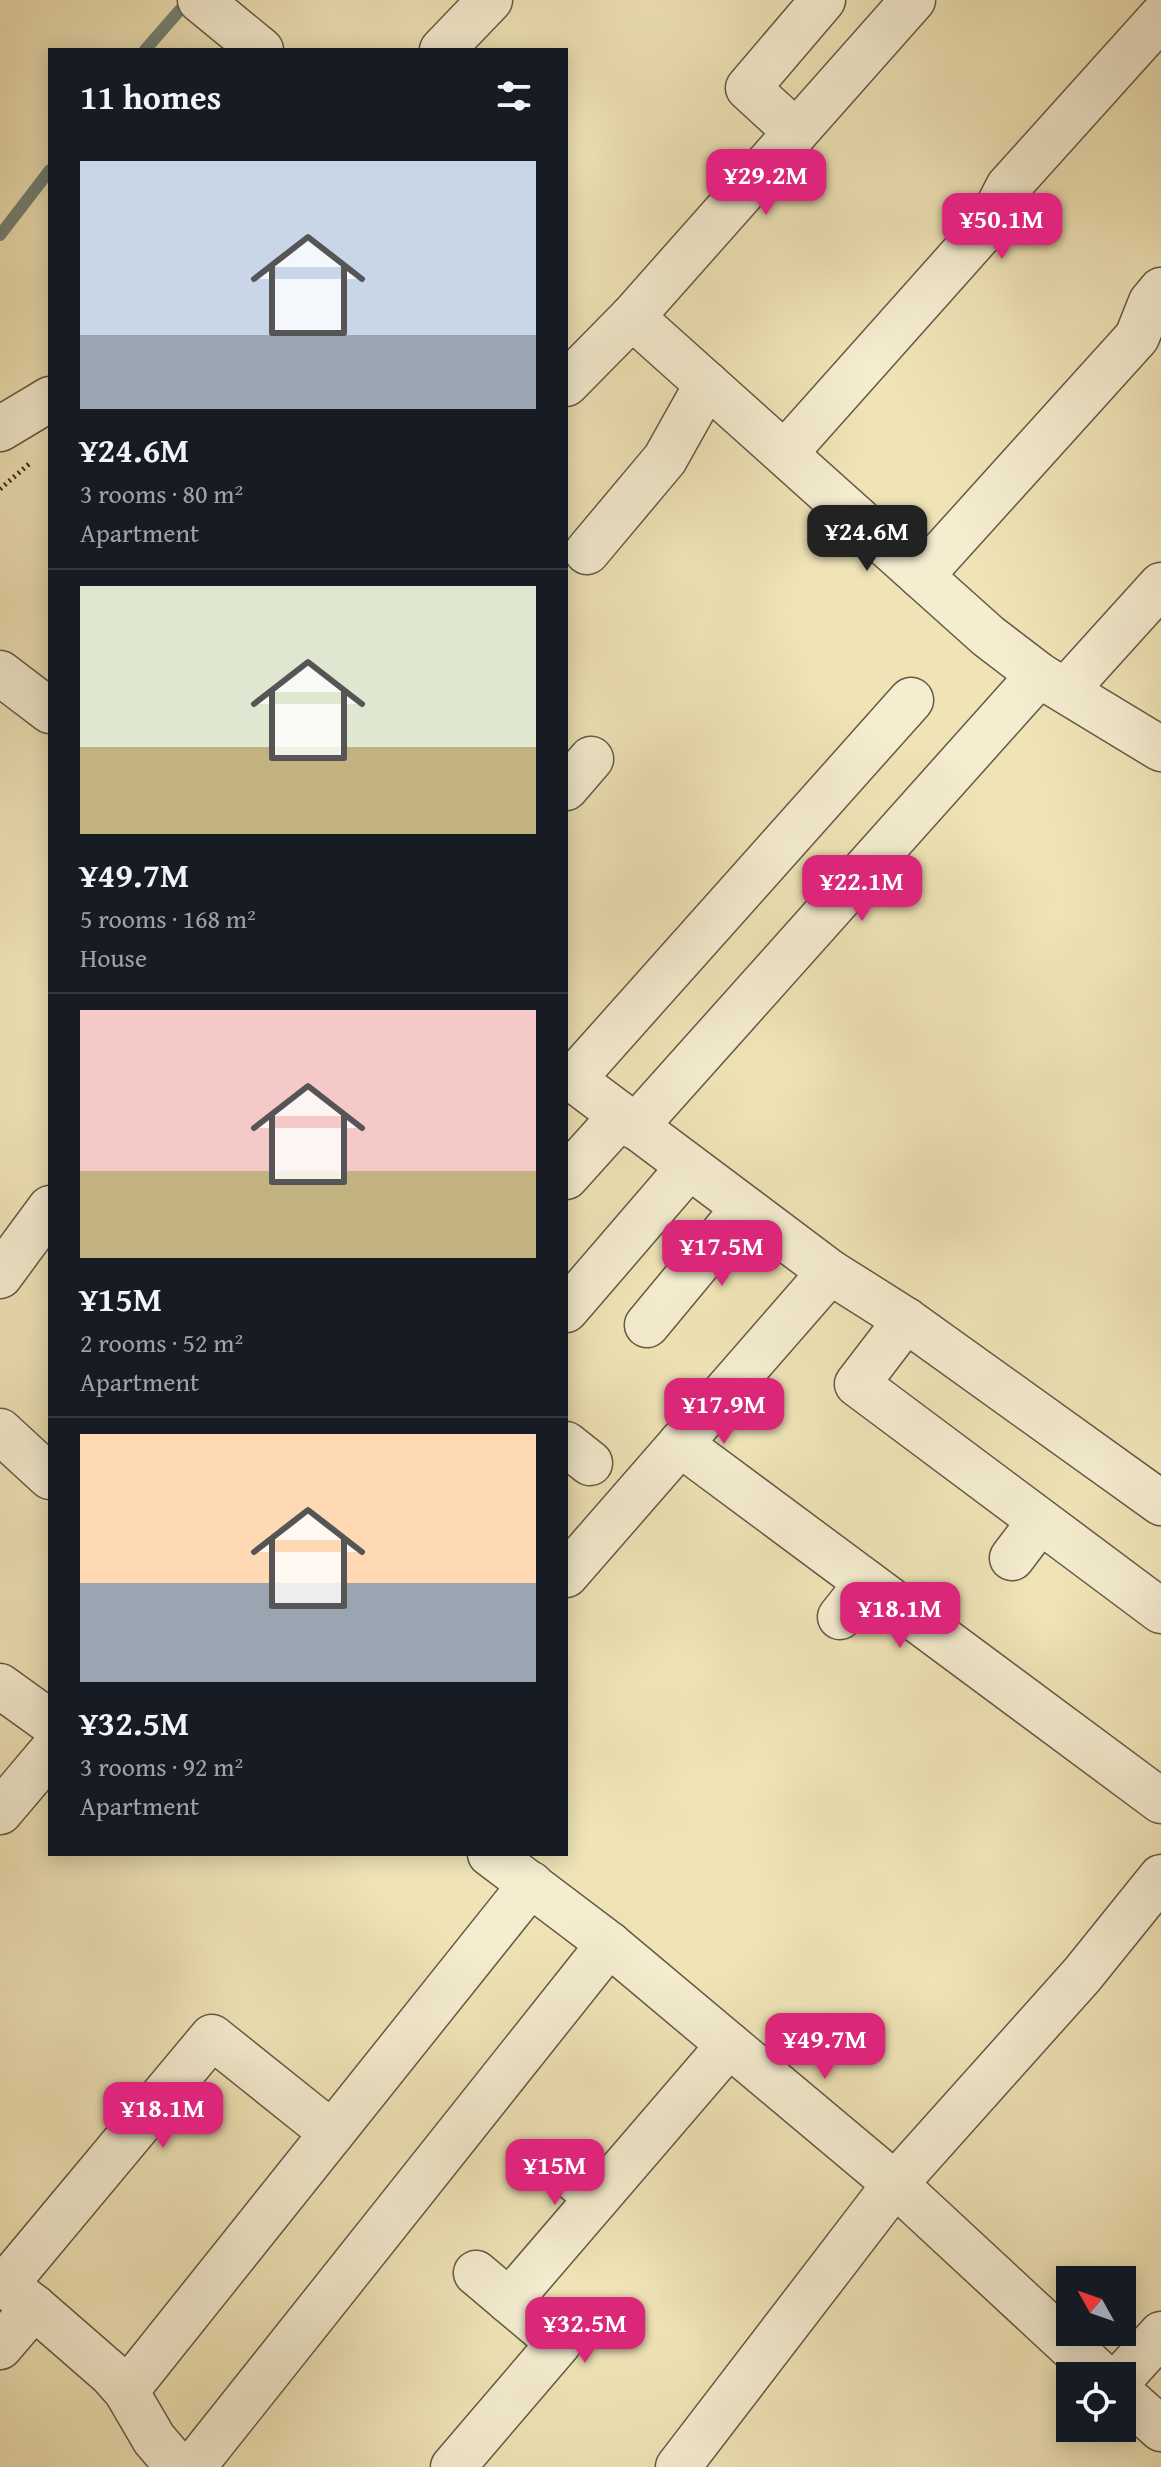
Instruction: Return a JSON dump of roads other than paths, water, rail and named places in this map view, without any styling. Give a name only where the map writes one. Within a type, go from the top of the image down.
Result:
[{"type":"street","points":[[200,0],[259,48]]},
{"type":"street","points":[[444,48],[490,0]]},
{"type":"street","points":[[796,132],[748,88],[823,0]]},
{"type":"street","points":[[568,382],[632,317],[913,0]]},
{"type":"street","points":[[785,453],[989,224],[1008,187],[1161,17]]},
{"type":"street","points":[[921,576],[1137,337],[1151,302],[1161,290]]},
{"type":"street","points":[[632,317],[988,636],[1053,682],[1161,749]]},
{"type":"street","points":[[587,552],[665,459],[707,384]]},
{"type":"street","points":[[0,429],[48,400]]},
{"type":"street","points":[[568,1175],[628,1121],[1053,682],[1161,585]]},
{"type":"street","points":[[0,673],[48,709]]},
{"type":"street","points":[[911,700],[569,1077],[830,1272],[906,1320],[1161,1503]]},
{"type":"street","points":[[568,1308],[689,1167]]},
{"type":"street","points":[[647,1325],[744,1208]]},
{"type":"street","points":[[0,1276],[48,1211]]},
{"type":"street","points":[[568,1573],[830,1272]]},
{"type":"street","points":[[906,1320],[857,1384],[1161,1611]]},
{"type":"street","points":[[680,1444],[867,1583],[1008,1712],[1161,1801]]},
{"type":"street","points":[[1012,1558],[1040,1521]]},
{"type":"street","points":[[840,1617],[867,1583]]},
{"type":"street","points":[[0,1686],[48,1721]]},
{"type":"street","points":[[0,1812],[48,1755]]},
{"type":"street","points":[[493,1856],[609,1944],[895,2184],[1087,2362]]},
{"type":"street","points":[[678,2467],[895,2184],[1082,1975],[1161,1877]]},
{"type":"street","points":[[126,2391],[531,1884]]},
{"type":"street","points":[[193,2467],[609,1944]]},
{"type":"street","points":[[0,2347],[13,2291],[212,2037],[332,2133]]},
{"type":"street","points":[[509,2301],[729,2045]]},
{"type":"street","points":[[557,2164],[597,2198]]},
{"type":"street","points":[[453,2467],[559,2343],[476,2273]]},
{"type":"street","points":[[13,2291],[126,2391],[154,2439],[178,2467]]},
{"type":"street","points":[[1136,2362],[1161,2334]]},
{"type":"street","points":[[1136,2407],[1161,2429]]},
{"type":"waterway","points":[[147,48],[186,3]]},
{"type":"waterway","points":[[0,235],[48,173]]}]
